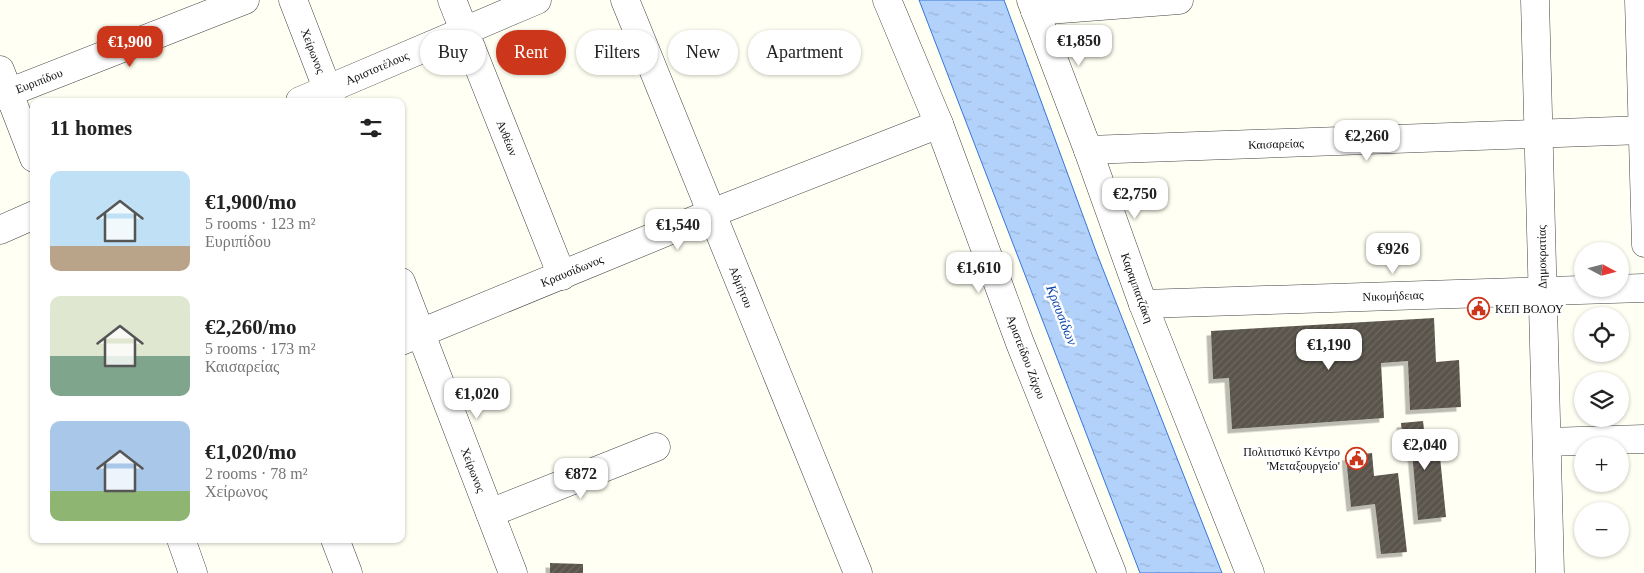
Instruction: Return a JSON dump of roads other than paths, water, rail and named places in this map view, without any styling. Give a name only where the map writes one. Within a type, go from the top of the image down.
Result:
[{"type":"street","name":"Ευριπίδου","points":[[3,86],[245,0]]},
{"type":"street","name":"Χείρωνος","points":[[293,0],[330,95]]},
{"type":"street","name":"Ανθέων","points":[[452,0],[465,30]]},
{"type":"street","name":"Αριστοτέλους","points":[[467,30],[537,0]]},
{"type":"street","name":"Αδμήτου","points":[[624,0],[858,573]]},
{"type":"street","name":"Αριστείδου Ζάχου","points":[[887,0],[939,124],[1020,343],[1112,573]]},
{"type":"street","points":[[1033,5],[1179,0]]},
{"type":"street","name":"Δημοκρατίας","points":[[1536,0],[1550,573]]},
{"type":"street","points":[[1637,0],[1644,245]]},
{"type":"street","name":"Καραμπατζάκη","points":[[1033,5],[1088,150],[1143,304],[1250,573]]},
{"type":"street","name":"Αριστοτέλους","points":[[315,98],[330,95],[420,52]]},
{"type":"street","name":"Ανθέων","points":[[482,75],[562,276]]},
{"type":"street","points":[[3,86],[30,149]]},
{"type":"street","name":"Κραυσίδωνος","points":[[411,336],[939,124]]},
{"type":"street","name":"Καισαρείας","points":[[1088,150],[1642,130]]},
{"type":"street","points":[[0,230],[30,217]]},
{"type":"street","name":"Νικομήδειας","points":[[1143,304],[1644,288]]},
{"type":"street","name":"Χείρωνος","points":[[405,304],[411,336],[490,513],[513,573]]},
{"type":"street","points":[[1546,442],[1644,439]]},
{"type":"street","points":[[490,513],[656,447]]},
{"type":"street","points":[[182,543],[193,573]]},
{"type":"street","points":[[337,543],[348,573]]},
{"type":"water","name":"Κραυσίδων","points":[[919,0],[1004,0],[1097,254],[1222,573],[1140,573]]},
{"type":"place","name":"ΚΕΠ ΒΟΛΟΥ","points":[[1479,309]]},
{"type":"place","name":"Πολιτιστικό Κέντρο 'Μεταξουργείο'","points":[[1356,459]]}]
